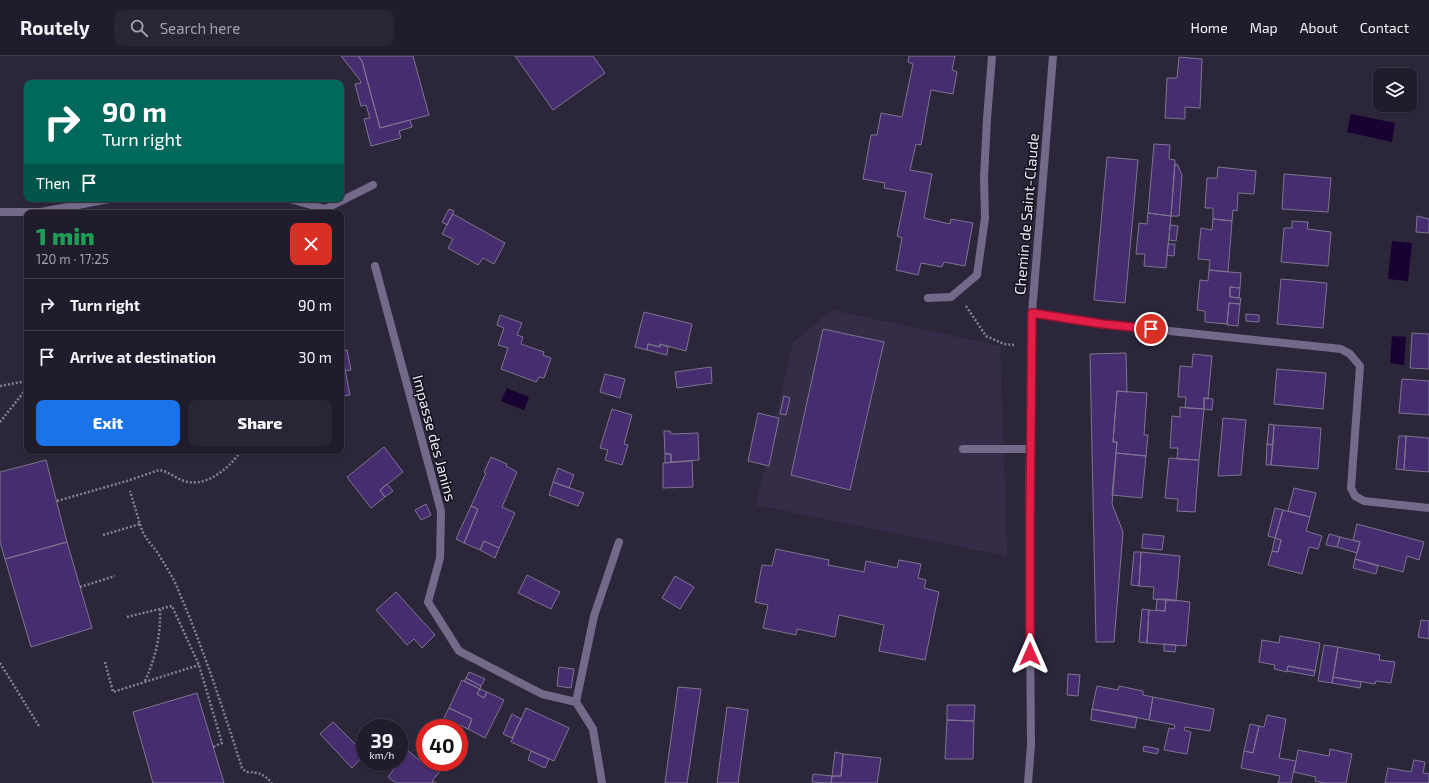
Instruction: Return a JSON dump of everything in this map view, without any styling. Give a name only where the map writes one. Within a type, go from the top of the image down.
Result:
[{"type":"street","points":[[928,298],[951,297],[977,275],[985,218],[984,177],[986,126],[992,56]]},
{"type":"street","name":"Chemin de Saint-Claude","points":[[1028,783],[1031,745],[1030,449],[1032,313],[1053,56]]},
{"type":"street","points":[[344,200],[373,185]]},
{"type":"street","points":[[56,210],[95,202]]},
{"type":"street","points":[[300,202],[325,209],[339,202]]},
{"type":"street","points":[[0,212],[24,213]]},
{"type":"street","name":"Impasse des Janins","points":[[375,266],[441,511],[440,558],[428,602],[459,651],[542,694],[576,702]]},
{"type":"street","points":[[1032,313],[1103,324],[1341,349],[1350,354],[1360,366],[1351,488],[1355,496],[1364,502],[1429,508]]},
{"type":"street","points":[[963,449],[1030,449]]},
{"type":"street","points":[[602,783],[593,729],[576,702],[594,616],[619,542]]},
{"type":"path","points":[[958,291],[986,336],[1004,344],[1032,346]]},
{"type":"path","points":[[0,386],[24,382]]},
{"type":"path","points":[[0,422],[24,392]]},
{"type":"path","points":[[57,501],[127,481],[158,470],[164,471],[185,481],[199,482],[210,479],[224,470],[239,454]]},
{"type":"path","points":[[130,491],[143,535],[166,567],[179,591],[205,655],[242,768],[246,772],[257,772],[272,783]]},
{"type":"path","points":[[103,535],[140,524]]},
{"type":"path","points":[[80,587],[115,576]]},
{"type":"path","points":[[127,617],[172,606],[199,665],[222,743],[213,746]]},
{"type":"path","points":[[145,682],[155,655],[159,638],[160,608]]},
{"type":"path","points":[[105,662],[113,692],[199,665]]},
{"type":"path","points":[[0,663],[39,726]]},
{"type":"shaded area","points":[[1351,114],[1395,123],[1392,142],[1347,132]]},
{"type":"shaded area","points":[[1392,241],[1412,243],[1408,281],[1388,279]]},
{"type":"shaded area","points":[[832,310],[1000,346],[1007,556],[756,505],[793,342]]},
{"type":"shaded area","points":[[1392,336],[1406,337],[1404,365],[1390,363]]},
{"type":"shaded area","points":[[507,388],[529,397],[524,410],[501,401]]},
{"type":"building","points":[[341,56],[358,56],[362,61],[380,128],[410,120],[412,127],[399,131],[401,138],[371,146],[364,119],[370,118],[366,105],[361,106],[355,84],[361,83],[360,80]]},
{"type":"building","points":[[358,56],[413,56],[429,115],[380,128],[362,61]]},
{"type":"building","points":[[515,56],[593,56],[605,73],[553,110]]},
{"type":"building","points":[[909,56],[955,56],[952,70],[957,72],[953,94],[931,90],[921,145],[916,144],[910,170],[932,174],[924,218],[950,224],[951,219],[973,223],[965,266],[944,262],[942,267],[921,263],[918,275],[896,270],[902,238],[897,236],[906,192],[884,188],[885,183],[863,179],[871,135],[877,135],[881,113],[902,117],[913,64],[908,62]]},
{"type":"building","points":[[1179,57],[1202,59],[1200,108],[1185,107],[1185,119],[1165,118],[1167,78],[1177,78]]},
{"type":"building","points":[[1154,144],[1170,145],[1169,159],[1175,160],[1171,216],[1148,213]]},
{"type":"building","points":[[1107,157],[1138,160],[1125,303],[1094,300]]},
{"type":"building","points":[[1175,164],[1177,164],[1182,175],[1179,216],[1171,216]]},
{"type":"building","points":[[1218,167],[1256,171],[1254,194],[1238,193],[1237,211],[1233,210],[1232,221],[1213,219],[1213,208],[1205,208],[1207,178],[1217,178]]},
{"type":"building","points":[[1284,174],[1331,178],[1328,212],[1282,209]]},
{"type":"building","points":[[449,209],[454,211],[447,225],[442,222]]},
{"type":"building","points":[[1148,213],[1171,216],[1166,268],[1144,266],[1145,254],[1136,254],[1139,223],[1147,224]]},
{"type":"building","points":[[453,214],[505,243],[494,264],[483,258],[478,265],[448,248],[453,239],[442,234]]},
{"type":"building","points":[[1417,216],[1429,219],[1429,233],[1416,232]]},
{"type":"building","points":[[1213,219],[1232,221],[1228,272],[1209,270],[1210,260],[1198,259],[1201,228],[1212,230]]},
{"type":"building","points":[[1292,221],[1308,222],[1307,229],[1331,232],[1328,266],[1281,262],[1284,228],[1292,228]]},
{"type":"building","points":[[1170,225],[1178,226],[1176,241],[1169,240]]},
{"type":"building","points":[[1168,244],[1175,244],[1174,256],[1167,255]]},
{"type":"building","points":[[1209,270],[1241,273],[1240,288],[1230,287],[1230,297],[1241,298],[1240,304],[1229,303],[1227,324],[1205,322],[1205,311],[1197,310],[1200,280],[1208,281]]},
{"type":"building","points":[[1281,279],[1327,283],[1323,328],[1277,324]]},
{"type":"building","points":[[1230,287],[1240,288],[1239,298],[1230,297]]},
{"type":"building","points":[[1229,303],[1240,304],[1238,326],[1227,325]]},
{"type":"building","points":[[644,312],[692,324],[686,351],[660,344],[660,347],[648,344],[647,350],[635,347]]},
{"type":"building","points":[[1246,314],[1259,315],[1259,322],[1246,321]]},
{"type":"building","points":[[500,315],[522,323],[517,335],[523,337],[521,344],[544,352],[543,355],[551,358],[544,378],[539,377],[536,382],[501,369],[508,348],[498,345],[504,328],[497,325]]},
{"type":"building","points":[[823,329],[884,342],[850,490],[791,475]]},
{"type":"building","points":[[1412,333],[1429,334],[1429,369],[1410,368]]},
{"type":"building","points":[[648,344],[660,347],[660,344],[668,347],[667,355],[647,350]]},
{"type":"building","points":[[347,350],[351,370],[345,371],[344,351]]},
{"type":"building","points":[[1126,353],[1127,392],[1117,391],[1113,442],[1117,442],[1112,504],[1123,532],[1114,642],[1096,642],[1090,354]]},
{"type":"building","points":[[1193,354],[1212,356],[1208,399],[1204,398],[1204,409],[1185,408],[1186,397],[1178,397],[1180,366],[1192,367]]},
{"type":"building","points":[[344,364],[350,395],[344,396]]},
{"type":"building","points":[[711,367],[712,383],[677,388],[675,372]]},
{"type":"building","points":[[1277,369],[1326,373],[1323,409],[1274,404]]},
{"type":"building","points":[[605,374],[625,379],[620,398],[600,392]]},
{"type":"building","points":[[1402,379],[1429,381],[1429,415],[1399,413]]},
{"type":"building","points":[[1117,391],[1147,393],[1144,435],[1148,435],[1146,456],[1116,453],[1117,442],[1113,442]]},
{"type":"building","points":[[784,396],[790,398],[786,415],[780,414]]},
{"type":"building","points":[[1204,398],[1213,399],[1212,410],[1204,409]]},
{"type":"building","points":[[1180,407],[1204,409],[1199,460],[1177,459],[1178,448],[1170,448],[1172,416],[1180,417]]},
{"type":"building","points":[[612,409],[632,415],[624,444],[628,445],[622,465],[605,460],[608,450],[600,448]]},
{"type":"building","points":[[758,413],[779,418],[769,466],[748,461]]},
{"type":"building","points":[[1223,418],[1246,420],[1241,475],[1218,476]]},
{"type":"building","points":[[1269,424],[1274,425],[1273,445],[1267,444]]},
{"type":"building","points":[[1274,425],[1321,428],[1318,469],[1271,465]]},
{"type":"building","points":[[664,431],[670,431],[671,434],[698,433],[699,460],[671,462],[671,454],[665,454]]},
{"type":"building","points":[[1399,436],[1406,436],[1404,470],[1396,469]]},
{"type":"building","points":[[1406,436],[1429,438],[1429,472],[1404,470]]},
{"type":"building","points":[[1267,444],[1273,445],[1271,465],[1266,465]]},
{"type":"building","points":[[384,447],[403,472],[380,490],[385,497],[371,508],[347,477]]},
{"type":"building","points":[[1116,453],[1146,456],[1142,498],[1112,495]]},
{"type":"building","points":[[665,454],[671,454],[671,462],[665,463]]},
{"type":"building","points":[[491,457],[507,464],[506,466],[517,472],[502,507],[515,513],[499,548],[484,541],[480,550],[464,543],[478,509],[471,506],[486,473],[484,472]]},
{"type":"building","points":[[1169,458],[1199,460],[1195,512],[1177,511],[1178,499],[1165,498]]},
{"type":"building","points":[[46,460],[67,542],[5,559],[0,542],[0,472]]},
{"type":"building","points":[[692,461],[693,487],[663,488],[663,463]]},
{"type":"building","points":[[558,468],[574,475],[569,488],[553,482]]},
{"type":"building","points":[[553,482],[584,493],[578,506],[549,495]]},
{"type":"building","points":[[387,484],[393,491],[385,497],[380,490]]},
{"type":"building","points":[[1294,488],[1316,493],[1310,517],[1288,511]]},
{"type":"building","points":[[426,504],[431,515],[421,520],[415,510]]},
{"type":"building","points":[[471,506],[478,509],[464,543],[456,539]]},
{"type":"building","points":[[1275,508],[1283,510],[1275,538],[1268,536]]},
{"type":"building","points":[[1283,510],[1310,517],[1306,531],[1322,536],[1318,549],[1309,547],[1302,574],[1268,565],[1272,551],[1278,552],[1281,540],[1275,538]]},
{"type":"building","points":[[1357,524],[1424,542],[1419,560],[1407,556],[1403,572],[1355,559],[1360,542],[1353,540]]},
{"type":"building","points":[[1143,534],[1164,536],[1162,550],[1142,548]]},
{"type":"building","points":[[1329,534],[1340,537],[1337,547],[1326,545]]},
{"type":"building","points":[[1340,537],[1360,542],[1357,553],[1337,547]]},
{"type":"building","points":[[1275,538],[1281,540],[1278,552],[1272,551]]},
{"type":"building","points":[[484,541],[499,548],[495,558],[480,550]]},
{"type":"building","points":[[67,542],[92,628],[31,647],[5,559]]},
{"type":"building","points":[[776,549],[829,560],[828,565],[864,572],[866,561],[897,568],[899,560],[921,564],[918,578],[926,580],[924,588],[939,592],[925,660],[879,651],[884,625],[839,615],[835,637],[797,629],[796,635],[763,628],[768,605],[755,602],[762,565],[772,566]]},
{"type":"building","points":[[1134,552],[1141,552],[1139,586],[1131,585]]},
{"type":"building","points":[[1141,552],[1180,556],[1176,601],[1153,599],[1154,587],[1139,586]]},
{"type":"building","points":[[1355,559],[1378,566],[1376,574],[1353,568]]},
{"type":"building","points":[[527,575],[560,592],[551,609],[518,593]]},
{"type":"building","points":[[675,576],[694,587],[680,609],[662,598]]},
{"type":"building","points":[[396,592],[435,635],[422,648],[414,639],[407,645],[376,610]]},
{"type":"building","points":[[1157,599],[1166,599],[1165,611],[1156,610]]},
{"type":"building","points":[[1166,599],[1190,602],[1186,646],[1147,643],[1149,610],[1165,611]]},
{"type":"building","points":[[1142,609],[1149,610],[1147,643],[1139,642]]},
{"type":"building","points":[[1421,620],[1429,621],[1429,639],[1418,637]]},
{"type":"building","points":[[1280,636],[1320,643],[1315,671],[1288,666],[1287,672],[1274,669],[1275,665],[1259,662],[1262,640],[1279,643]]},
{"type":"building","points":[[1164,644],[1176,645],[1175,652],[1164,651]]},
{"type":"building","points":[[1324,645],[1338,647],[1332,683],[1318,681]]},
{"type":"building","points":[[1338,647],[1380,655],[1379,660],[1395,662],[1391,683],[1376,681],[1375,684],[1333,677]]},
{"type":"building","points":[[1288,666],[1315,671],[1314,676],[1287,671]]},
{"type":"building","points":[[559,667],[574,669],[571,688],[557,686]]},
{"type":"building","points":[[469,672],[485,679],[481,686],[466,678]]},
{"type":"building","points":[[1068,674],[1080,675],[1078,696],[1067,695]]},
{"type":"building","points":[[1333,677],[1361,682],[1360,688],[1332,683]]},
{"type":"building","points":[[466,678],[481,686],[480,689],[464,681]]},
{"type":"building","points":[[462,680],[480,689],[477,694],[484,698],[487,692],[504,700],[485,738],[468,729],[472,719],[449,708]]},
{"type":"building","points":[[1097,686],[1118,690],[1119,686],[1143,691],[1143,695],[1153,697],[1149,720],[1092,709]]},
{"type":"building","points":[[678,687],[701,689],[687,783],[665,783]]},
{"type":"building","points":[[480,689],[487,692],[484,698],[477,694]]},
{"type":"building","points":[[197,693],[224,783],[153,783],[133,712]]},
{"type":"building","points":[[1153,697],[1214,709],[1210,731],[1185,727],[1184,730],[1191,732],[1187,754],[1164,750],[1169,728],[1174,729],[1175,725],[1149,720]]},
{"type":"building","points":[[947,705],[975,705],[974,721],[947,720]]},
{"type":"building","points":[[727,707],[748,710],[738,783],[717,783]]},
{"type":"building","points":[[449,708],[472,719],[468,729],[468,719],[444,718]]},
{"type":"building","points":[[526,708],[569,728],[554,761],[511,742]]},
{"type":"building","points":[[1092,709],[1137,717],[1135,728],[1091,720]]},
{"type":"building","points":[[512,714],[521,719],[512,738],[503,734]]},
{"type":"building","points":[[1267,715],[1286,719],[1279,758],[1296,761],[1291,783],[1278,783],[1280,776],[1241,768],[1244,751],[1253,753],[1259,726],[1264,727]]},
{"type":"building","points":[[947,720],[974,721],[973,759],[945,759]]},
{"type":"building","points":[[333,722],[356,745],[356,764],[352,768],[320,734]]},
{"type":"building","points":[[1250,724],[1259,726],[1253,753],[1244,751]]},
{"type":"building","points":[[1144,746],[1159,749],[1157,754],[1143,751]]},
{"type":"building","points":[[1330,749],[1352,754],[1346,783],[1324,783],[1315,781],[1316,777],[1294,772],[1298,750],[1329,756]]},
{"type":"building","points":[[408,751],[416,757],[416,771],[440,771],[432,781],[436,783],[396,783],[388,777],[393,771],[408,771]]},
{"type":"building","points":[[531,751],[549,759],[545,768],[528,760]]},
{"type":"building","points":[[835,752],[843,754],[841,776],[832,776]]},
{"type":"building","points":[[843,754],[881,758],[877,783],[831,783],[832,776],[841,776]]},
{"type":"building","points":[[1414,760],[1425,762],[1423,773],[1429,774],[1429,783],[1385,783],[1388,768],[1411,772]]},
{"type":"building","points":[[813,774],[832,776],[831,783],[812,782]]},
{"type":"route","points":[[1030,654],[1032,313],[1103,324],[1151,329]]}]
